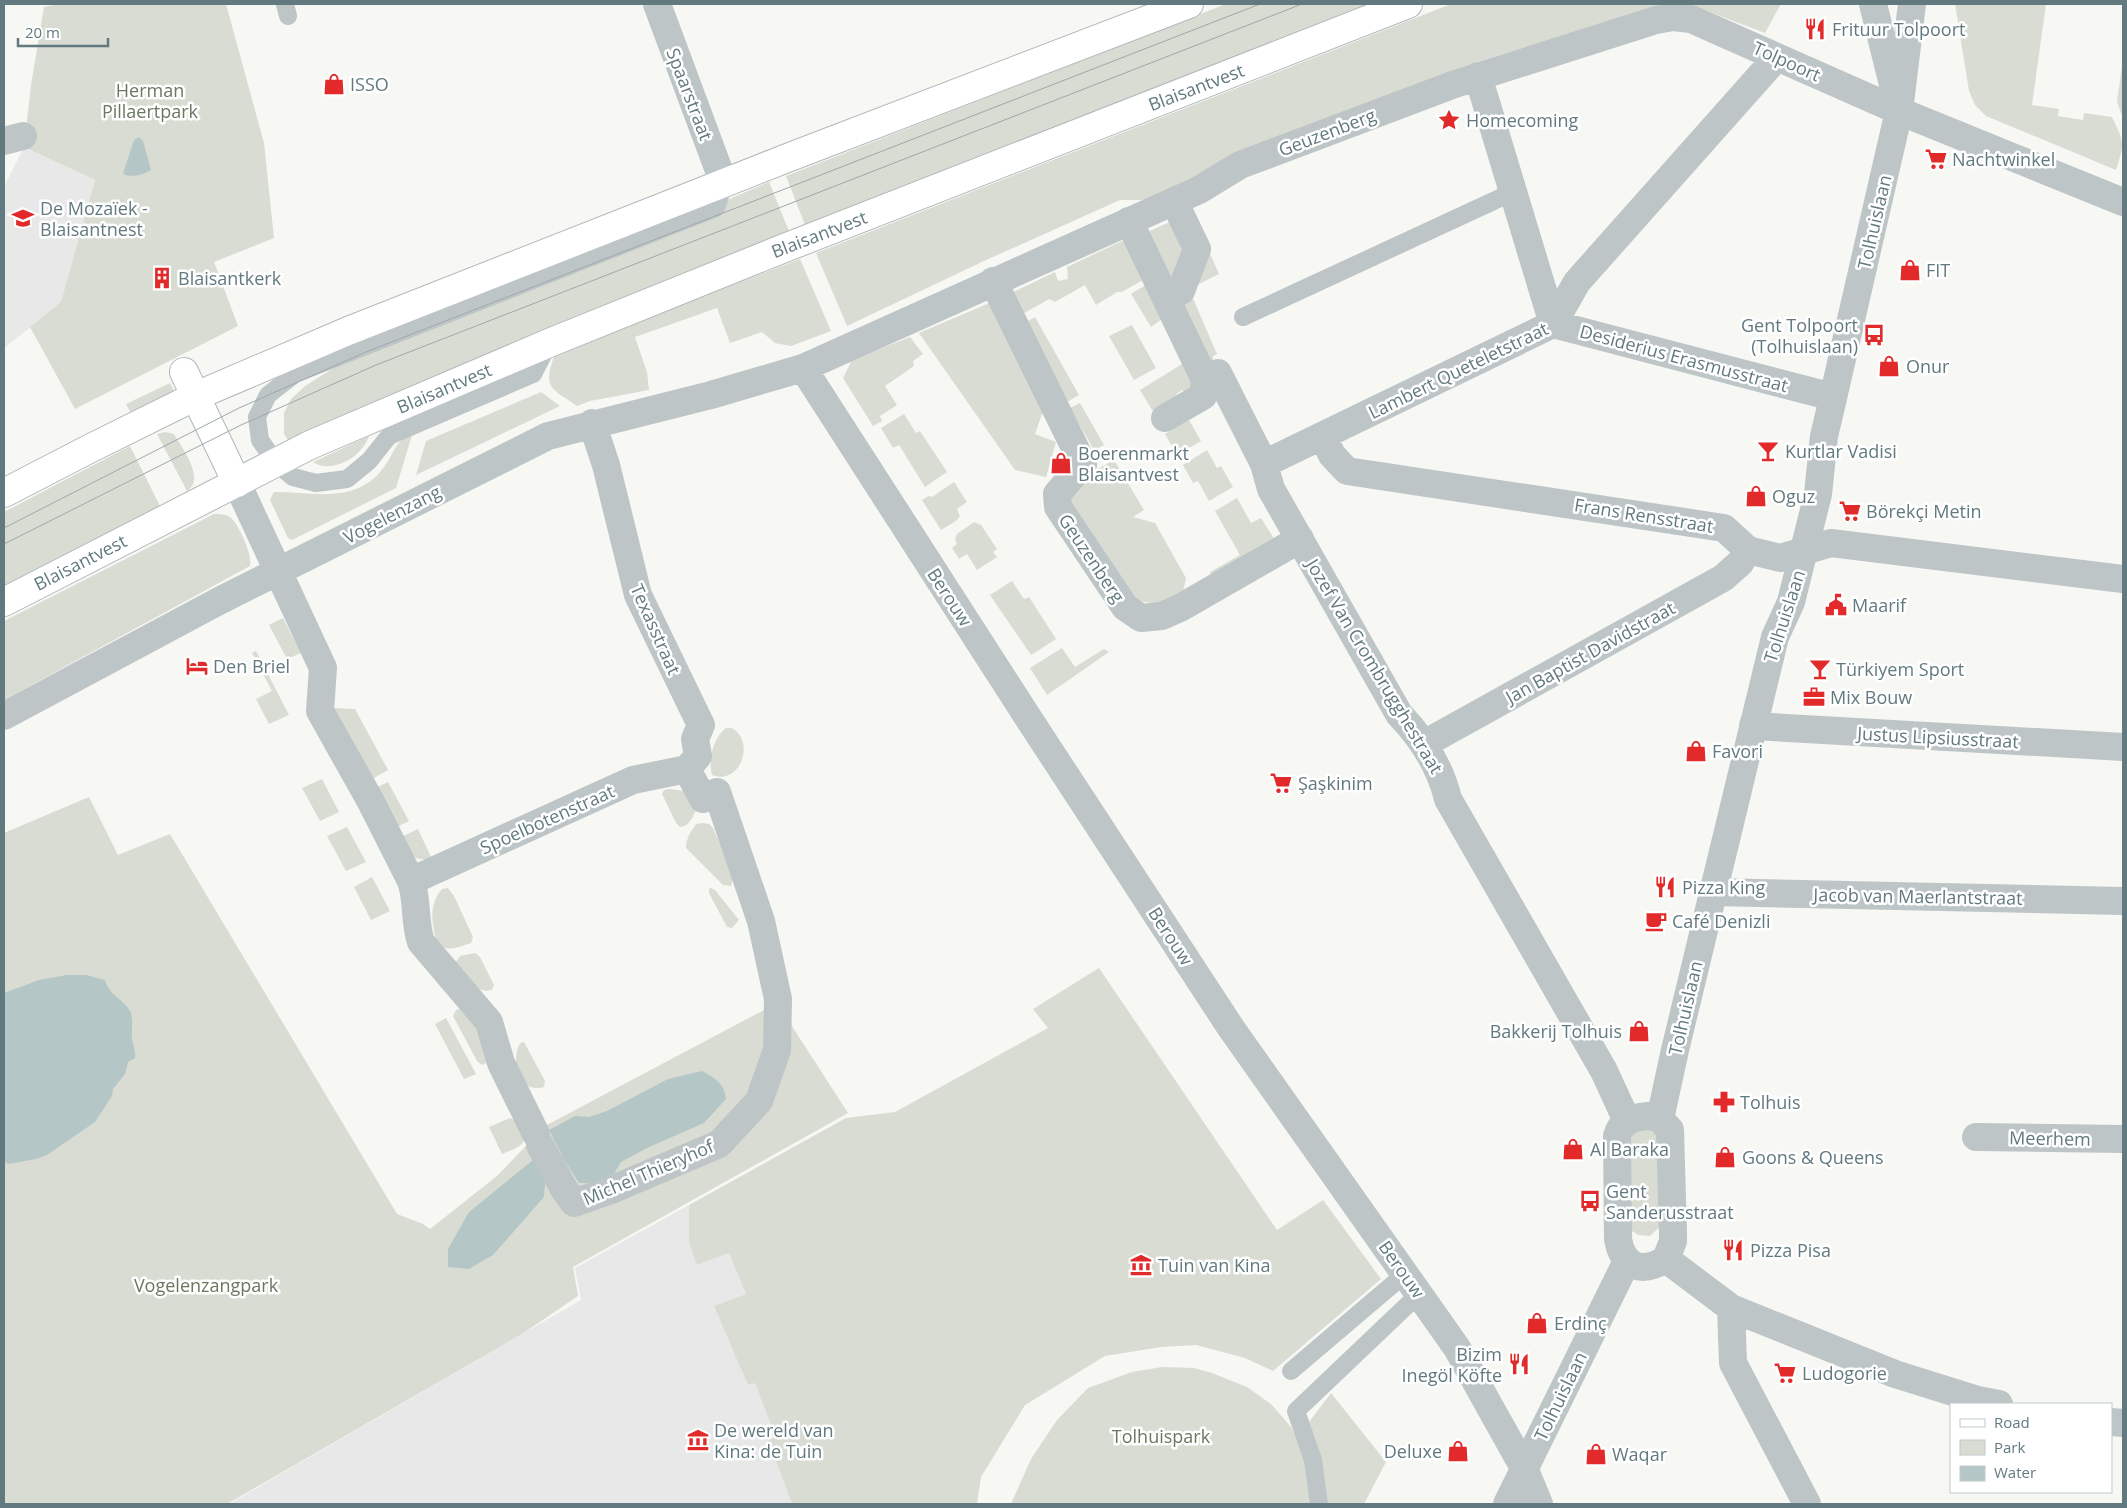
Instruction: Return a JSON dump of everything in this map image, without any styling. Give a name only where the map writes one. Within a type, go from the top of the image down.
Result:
[{"type":"main road","points":[[4,494],[196,396],[348,331],[1189,4]]},
{"type":"main road","name":"Blaisantvest","points":[[4,602],[310,445],[549,343],[782,249],[1408,4]]},
{"type":"main road","points":[[184,372],[237,483]]},
{"type":"street","name":"Spaarstraat","points":[[657,4],[724,184]]},
{"type":"street","points":[[1873,4],[1899,111]]},
{"type":"street","name":"Tolhuislaan","points":[[1660,1119],[1775,637],[1791,602],[1818,494],[1824,436],[1899,111],[1912,4]]},
{"type":"street","name":"Tolpoort","points":[[1673,17],[1690,19],[1899,111],[2123,202]]},
{"type":"street","name":"Geuzenberg","points":[[802,368],[1199,190],[1240,165],[1478,76],[1656,20],[1673,17]]},
{"type":"street","name":"Lambert Queteletstraat","points":[[1264,464],[1553,324],[1576,282],[1778,57]]},
{"type":"street","points":[[1478,76],[1553,324]]},
{"type":"street","points":[[1166,298],[1181,291],[1196,249],[1174,201]]},
{"type":"street","name":"Jozef Van Crombrugghestraat","points":[[1129,221],[1166,298],[1219,375],[1264,464],[1271,490],[1399,714],[1416,731],[1442,775],[1448,799],[1604,1071],[1627,1121]]},
{"type":"street","name":"Geuzenberg","points":[[993,281],[1083,464],[1057,494],[1058,507],[1125,607],[1141,618],[1162,616],[1180,608],[1300,539]]},
{"type":"street","name":"Desiderius Erasmusstraat","points":[[1553,324],[1833,397]]},
{"type":"street","name":"Vogelenzang","points":[[4,716],[279,571],[548,436],[711,395],[802,368]]},
{"type":"street","name":"Berouw","points":[[802,368],[1231,1028],[1456,1348],[1524,1468],[1538,1504]]},
{"type":"street","points":[[1165,418],[1203,396],[1219,375]]},
{"type":"street","name":"Texasstraat","points":[[592,424],[606,465],[638,595],[701,725],[695,739],[698,756],[687,769]]},
{"type":"street","name":"Frans Rensstraat","points":[[1323,436],[1332,455],[1347,471],[1724,528],[1748,550],[1780,558],[1831,543],[2123,579]]},
{"type":"street","points":[[237,483],[323,668],[320,711],[370,800],[411,881]]},
{"type":"street","name":"Jan Baptist Davidstraat","points":[[1424,744],[1723,578],[1740,562],[1748,550]]},
{"type":"street","name":"Justus Lipsiusstraat","points":[[1753,726],[2123,747]]},
{"type":"street","name":"Spoelbotenstraat","points":[[411,881],[633,780],[658,773],[687,769]]},
{"type":"street","name":"Michel Thieryhof","points":[[411,881],[415,892],[416,930],[421,942],[488,1022],[501,1063],[564,1189],[574,1203],[611,1190],[719,1144],[759,1101],[777,1050],[778,999],[761,921],[717,792],[704,799],[687,769]]},
{"type":"street","name":"Jacob van Maerlantstraat","points":[[1713,892],[2123,901]]},
{"type":"street","points":[[1638,1117],[1660,1119],[1670,1130],[1673,1241],[1666,1259],[1649,1267],[1636,1267],[1627,1261],[1620,1252],[1618,1239],[1617,1136],[1620,1127],[1627,1121],[1638,1117]]},
{"type":"street","name":"Meerhem","points":[[1976,1138],[2123,1139]]},
{"type":"street","points":[[1666,1259],[1731,1308],[1895,1374],[1978,1400],[1994,1403]]},
{"type":"street","name":"Tolhuislaan","points":[[1507,1504],[1627,1261]]},
{"type":"street","points":[[1731,1308],[1733,1363],[1807,1504]]},
{"type":"lane","points":[[549,343],[533,374],[388,436],[369,461],[347,479],[316,483],[293,477],[276,463],[260,440],[257,417],[268,395],[296,374],[716,208],[724,184]]},
{"type":"lane","points":[[1244,317],[1513,192]]},
{"type":"lane","points":[[1291,1371],[1412,1284]]},
{"type":"lane","points":[[1319,1504],[1313,1460],[1296,1411],[1412,1284]]},
{"type":"shaded area","points":[[24,147],[95,180],[61,303],[4,348],[4,187]]},
{"type":"shaded area","points":[[689,1205],[689,1243],[697,1265],[729,1253],[746,1294],[714,1306],[749,1385],[755,1382],[776,1437],[768,1440],[792,1504],[229,1504],[581,1300],[575,1268]]},
{"type":"green space","name":"Herman Pillaertpark","points":[[58,4],[226,4],[264,143],[274,238],[214,262],[238,326],[75,409],[30,327],[61,302],[95,180],[24,147],[31,85],[44,7]]},
{"type":"green space","points":[[1226,4],[1372,4],[805,225],[786,176]]},
{"type":"green space","points":[[1451,4],[1670,4],[1653,7],[1474,63],[1234,153],[1193,178],[1144,200],[1120,200],[984,261],[847,326],[816,253]]},
{"type":"green space","points":[[1677,4],[1781,4],[1765,33],[1694,6]]},
{"type":"green space","points":[[1955,4],[2046,4],[2032,105],[2059,109],[2058,116],[2083,120],[2084,113],[2112,117],[2122,142],[2116,170],[1986,116],[1975,105],[1969,91]]},
{"type":"green space","points":[[2123,59],[2123,118],[2117,102]]},
{"type":"green space","points":[[769,182],[789,231],[288,440],[284,434],[284,413],[291,399],[305,386],[337,366]]},
{"type":"green space","points":[[1191,211],[1219,274],[1193,287],[1191,294],[1217,354],[1213,356],[1213,367],[1172,300]]},
{"type":"green space","points":[[1179,218],[1189,240],[1176,288],[1143,234]]},
{"type":"green space","points":[[1122,241],[1125,242],[1148,277],[1096,305],[1085,285],[1055,302],[1049,299],[1021,315],[1007,295],[1055,272],[1058,281],[1068,279],[1067,267]]},
{"type":"green space","points":[[800,259],[831,331],[791,346],[775,343],[762,332],[730,343],[717,308],[635,337],[647,372],[649,390],[590,401],[577,406],[552,387],[549,376],[554,357]]},
{"type":"green space","points":[[1144,286],[1148,287],[1162,319],[1151,327],[1131,294]]},
{"type":"green space","points":[[994,301],[1051,415],[1042,414],[1035,434],[1056,442],[1046,477],[1015,470],[919,333]]},
{"type":"green space","points":[[1035,317],[1079,395],[1067,402],[1023,324]]},
{"type":"green space","points":[[1132,325],[1156,368],[1134,380],[1109,336]]},
{"type":"green space","points":[[910,337],[923,354],[913,361],[914,366],[885,386],[897,405],[880,416],[882,421],[873,426],[843,378],[852,360]]},
{"type":"green space","points":[[1187,361],[1200,386],[1187,398],[1183,390],[1176,394],[1179,399],[1161,414],[1152,410],[1140,390]]},
{"type":"green space","points":[[170,383],[174,391],[130,412],[126,404]]},
{"type":"green space","points":[[541,392],[560,406],[416,475],[426,441]]},
{"type":"green space","points":[[1080,403],[1104,445],[1094,450],[1070,408]]},
{"type":"green space","points":[[904,414],[916,433],[920,431],[947,472],[925,487],[899,445],[893,448],[881,428]]},
{"type":"green space","points":[[1189,420],[1201,441],[1177,455],[1165,434]]},
{"type":"green space","points":[[165,432],[174,434],[191,463],[194,479],[192,486],[187,491],[157,434]]},
{"type":"green space","points":[[413,432],[396,488],[292,540],[288,538],[270,500],[274,492],[334,494],[348,492],[361,487],[373,479],[384,467],[398,444]]},
{"type":"green space","points":[[369,436],[360,450],[346,461],[329,466],[313,462]]},
{"type":"green space","points":[[130,446],[160,506],[4,586],[4,512]]},
{"type":"green space","points":[[1207,450],[1217,468],[1221,466],[1233,487],[1209,501],[1198,481],[1193,483],[1183,465]]},
{"type":"green space","points":[[1114,460],[1144,510],[1133,517],[1155,523],[1186,578],[1182,596],[1165,605],[1132,600],[1065,501],[1069,485]]},
{"type":"green space","points":[[954,482],[967,502],[957,509],[960,516],[956,521],[941,530],[922,500],[929,496],[932,497]]},
{"type":"green space","points":[[1237,498],[1251,523],[1261,518],[1276,542],[1211,576],[1210,572],[1240,555],[1215,511]]},
{"type":"green space","points":[[214,514],[226,515],[234,521],[247,548],[250,566],[4,700],[4,621]]},
{"type":"green space","points":[[974,522],[981,525],[997,549],[993,552],[997,557],[977,570],[967,554],[959,559],[952,548],[957,544],[955,540],[957,534]]},
{"type":"green space","points":[[1012,581],[1024,599],[1029,597],[1056,639],[1031,655],[990,595]]},
{"type":"green space","points":[[283,618],[301,653],[287,659],[269,625]]},
{"type":"green space","points":[[1062,648],[1075,667],[1104,649],[1109,652],[1047,695],[1030,668]]},
{"type":"green space","points":[[256,651],[289,715],[269,724],[256,699],[272,691],[252,653]]},
{"type":"green space","points":[[333,708],[355,709],[388,770],[367,782]]},
{"type":"green space","points":[[726,728],[732,728],[739,734],[744,752],[742,761],[737,769],[722,777],[712,775],[711,756],[718,737]]},
{"type":"green space","points":[[322,779],[339,812],[320,821],[302,788]]},
{"type":"green space","points":[[388,782],[409,821],[391,830],[371,790]]},
{"type":"green space","points":[[664,790],[685,791],[696,810],[690,822],[683,827],[676,823],[662,794]]},
{"type":"green space","name":"Vogelenzangpark","points":[[89,797],[118,855],[170,834],[397,1214],[423,1224],[430,1229],[497,1176],[545,1126],[777,1003],[848,1113],[573,1267],[578,1296],[522,1334],[227,1504],[4,1504],[4,833]]},
{"type":"green space","points":[[696,824],[709,824],[713,828],[734,876],[731,886],[723,885],[686,848],[688,838]]},
{"type":"green space","points":[[347,827],[366,862],[346,871],[327,836]]},
{"type":"green space","points":[[418,829],[432,859],[415,858],[397,839]]},
{"type":"green space","points":[[372,877],[390,911],[371,920],[354,887]]},
{"type":"green space","points":[[448,888],[454,896],[473,937],[471,943],[453,948],[445,948],[437,943],[432,915],[438,895],[442,889]]},
{"type":"green space","points":[[711,888],[715,890],[739,920],[732,928],[727,927],[709,893]]},
{"type":"green space","points":[[475,953],[480,957],[494,985],[492,990],[486,991],[475,987],[456,962],[460,956]]},
{"type":"green space","points":[[1099,968],[1277,1230],[1323,1200],[1381,1279],[1273,1371],[1245,1358],[1196,1345],[1161,1347],[1105,1356],[1025,1405],[981,1477],[977,1504],[792,1504],[768,1440],[776,1437],[755,1383],[748,1385],[714,1306],[746,1294],[729,1253],[697,1265],[689,1243],[689,1205],[846,1118],[895,1112],[1048,1028],[1033,1009]]},
{"type":"green space","points":[[463,1008],[477,1022],[489,1062],[482,1065],[477,1061],[453,1016],[456,1010]]},
{"type":"green space","points":[[446,1018],[476,1074],[464,1079],[435,1024]]},
{"type":"green space","points":[[524,1042],[545,1081],[544,1087],[535,1088],[528,1086],[519,1075],[516,1059],[517,1050],[520,1043]]},
{"type":"green space","points":[[510,1118],[516,1121],[525,1138],[519,1146],[502,1154],[489,1127]]},
{"type":"green space","points":[[1646,1129],[1656,1134],[1660,1141],[1661,1226],[1650,1236],[1638,1235],[1629,1229],[1627,1136],[1637,1130]]},
{"type":"green space","name":"Tolhuispark","points":[[1162,1367],[1194,1368],[1212,1373],[1247,1387],[1271,1404],[1291,1427],[1303,1451],[1312,1504],[1011,1504],[1031,1459],[1057,1420],[1088,1388],[1132,1372]]},
{"type":"green space","points":[[1331,1393],[1386,1462],[1364,1504],[1326,1504],[1324,1473],[1309,1422]]},
{"type":"water","points":[[139,137],[143,141],[151,170],[130,176],[123,174],[134,140]]},
{"type":"water","points":[[67,975],[86,975],[105,980],[113,993],[130,1011],[135,1058],[128,1062],[125,1074],[113,1089],[112,1096],[95,1122],[47,1155],[8,1164],[4,1161],[4,993],[39,980]]},
{"type":"water","points":[[702,1071],[721,1085],[726,1099],[704,1123],[649,1147],[621,1162],[614,1174],[594,1183],[579,1183],[563,1158],[540,1171],[545,1184],[544,1197],[493,1255],[469,1269],[448,1267],[448,1249],[469,1212],[533,1160],[540,1170],[563,1157],[549,1130],[575,1116],[589,1117],[607,1111],[668,1079]]},
{"type":"tram line","points":[[4,528],[239,408],[366,352],[1260,4]]},
{"type":"tram line","points":[[4,544],[241,425],[376,365],[1302,4]]},
{"type":"place","name":"Frituur Tolpoort","points":[[1815,29]]},
{"type":"place","name":"ISSO","points":[[334,84]]},
{"type":"place","name":"Homecoming","points":[[1449,120]]},
{"type":"place","name":"Nachtwinkel","points":[[1936,159]]},
{"type":"place","name":"De Mozaïek - Blaisantnest","points":[[23,218]]},
{"type":"place","name":"FIT","points":[[1910,270]]},
{"type":"place","name":"Blaisantkerk","points":[[162,278]]},
{"type":"place","name":"Gent Tolpoort (Tolhuislaan)","points":[[1874,335]]},
{"type":"place","name":"Onur","points":[[1889,366]]},
{"type":"place","name":"Kurtlar Vadisi","points":[[1768,451]]},
{"type":"place","name":"Boerenmarkt Blaisantvest","points":[[1061,463]]},
{"type":"place","name":"Oguz","points":[[1756,496]]},
{"type":"place","name":"Börekçi Metin","points":[[1850,511]]},
{"type":"place","name":"Maarif","points":[[1836,605]]},
{"type":"place","name":"Den Briel","points":[[197,666]]},
{"type":"place","name":"Türkiyem Sport","points":[[1820,669]]},
{"type":"place","name":"Mix Bouw","points":[[1814,697]]},
{"type":"place","name":"Favori","points":[[1696,751]]},
{"type":"place","name":"Şaşkinim","points":[[1281,783]]},
{"type":"place","name":"Pizza King","points":[[1665,887]]},
{"type":"place","name":"Café Denizli","points":[[1656,921]]},
{"type":"place","name":"Bakkerij Tolhuis","points":[[1639,1031]]},
{"type":"place","name":"Tolhuis","points":[[1724,1102]]},
{"type":"place","name":"Al Baraka","points":[[1573,1149]]},
{"type":"place","name":"Goons & Queens","points":[[1725,1157]]},
{"type":"place","name":"Gent Sanderusstraat","points":[[1590,1201]]},
{"type":"place","name":"Pizza Pisa","points":[[1733,1250]]},
{"type":"place","name":"Tuin van Kina","points":[[1141,1265]]},
{"type":"place","name":"Erdinç","points":[[1537,1323]]},
{"type":"place","name":"Bizim Inegöl Köfte","points":[[1519,1364]]},
{"type":"place","name":"Ludogorie","points":[[1785,1373]]},
{"type":"place","name":"De wereld van Kina: de Tuin","points":[[698,1440]]},
{"type":"place","name":"Deluxe","points":[[1458,1451]]},
{"type":"place","name":"Waqar","points":[[1596,1454]]}]
